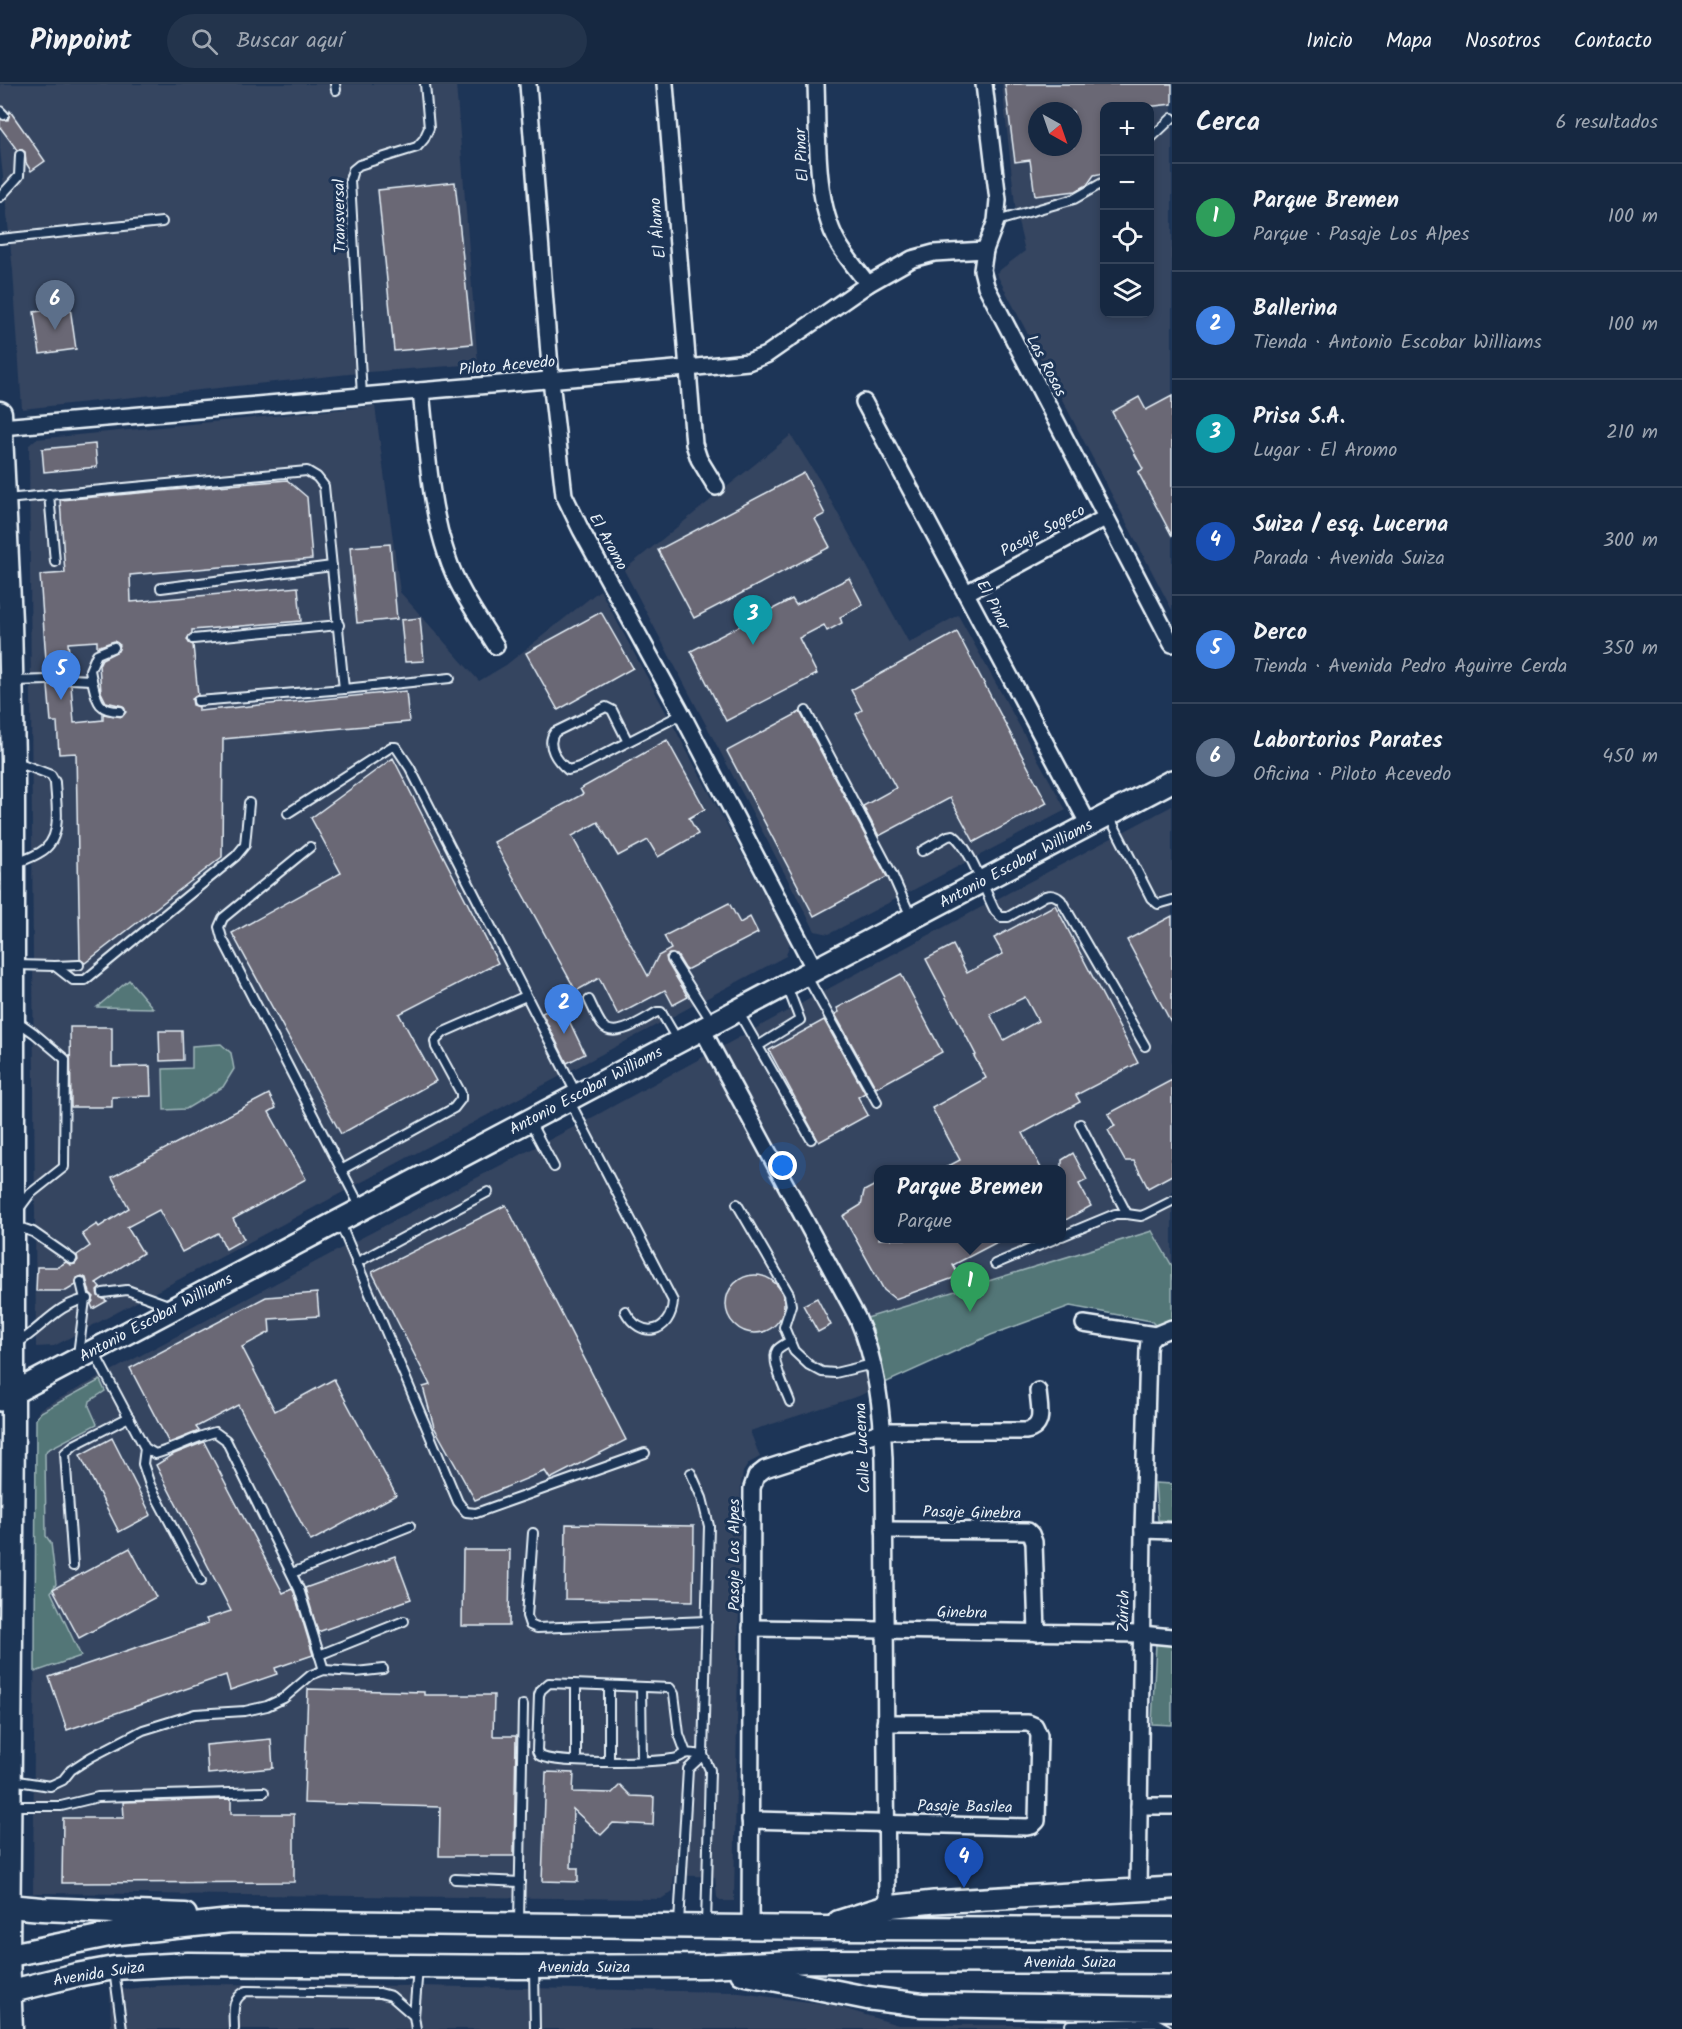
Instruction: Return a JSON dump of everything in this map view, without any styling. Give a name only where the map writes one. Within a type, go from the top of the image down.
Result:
[{"type":"main road","points":[[1,420],[13,760],[12,1347],[6,1397],[10,1806],[8,1906],[4,1956],[4,1993],[11,2029]]},
{"type":"main road","points":[[8,1906],[156,1913],[231,1921]]},
{"type":"main road","points":[[824,1928],[887,1907]]},
{"type":"main road","name":"Avenida Suiza","points":[[4,1956],[119,1934],[231,1921],[824,1928],[1172,1929]]},
{"type":"main road","name":"Avenida Suiza","points":[[4,1993],[114,1968],[188,1964],[534,1967],[705,1966],[812,1961],[1172,1962]]},
{"type":"main road","points":[[705,1966],[867,1998],[922,2005],[1172,2009]]},
{"type":"street","name":"El Aromo","points":[[528,84],[551,380],[562,482],[567,504],[682,714],[811,972]]},
{"type":"street","name":"El Álamo","points":[[665,84],[694,444],[699,459],[716,487]]},
{"type":"street","name":"El Pinar","points":[[816,84],[821,184],[825,210],[837,242],[868,284]]},
{"type":"street","name":"Las Rosas","points":[[984,84],[998,200],[996,221],[985,250],[982,270],[986,286],[1172,644]]},
{"type":"street","name":"Piloto Acevedo","points":[[1,420],[362,396],[748,362],[766,355],[900,264],[923,255],[985,250]]},
{"type":"street","points":[[421,391],[435,518],[447,558],[461,588],[495,646]]},
{"type":"street","name":"El Pinar","points":[[864,402],[966,593],[1099,820]]},
{"type":"street","name":"Pasaje Sogeco","points":[[966,593],[1105,518]]},
{"type":"street","name":"Antonio Escobar Williams","points":[[6,1397],[1172,781]]},
{"type":"street","name":"Calle Lucerna","points":[[707,1027],[864,1331],[880,1398],[883,1431],[887,1907]]},
{"type":"street","points":[[1084,1324],[1155,1335],[1172,1328]]},
{"type":"street","name":"Zúrich","points":[[1138,1890],[1148,1350],[1149,1342],[1155,1335]]},
{"type":"street","name":"Pasaje Los Alpes","points":[[750,1927],[752,1488],[756,1476],[765,1469],[883,1431],[1034,1430],[1040,1420],[1038,1391]]},
{"type":"street","name":"Pasaje Ginebra","points":[[884,1530],[1028,1531],[1034,1542],[1037,1633]]},
{"type":"street","points":[[1143,1530],[1172,1531]]},
{"type":"street","name":"Ginebra","points":[[751,1628],[1142,1634],[1172,1637]]},
{"type":"street","name":"Pasaje Basilea","points":[[750,1820],[1032,1826],[1038,1819],[1039,1735],[1035,1726],[1028,1723],[885,1723]]},
{"type":"street","points":[[1139,1806],[1172,1806]]},
{"type":"street","points":[[887,1907],[934,1902],[1172,1888]]},
{"type":"lane","name":"Transversal","points":[[362,396],[350,180],[353,170],[359,165],[417,147],[424,139],[429,128],[424,84]]},
{"type":"lane","points":[[1154,134],[1172,118]]},
{"type":"lane","points":[[0,197],[19,176],[20,155]]},
{"type":"lane","points":[[996,221],[1074,199],[1100,184]]},
{"type":"lane","points":[[0,239],[162,222]]},
{"type":"lane","points":[[5,499],[307,471],[317,477],[324,486],[344,689]]},
{"type":"lane","points":[[50,494],[55,562]]},
{"type":"lane","points":[[161,588],[332,566]]},
{"type":"lane","points":[[193,639],[339,625]]},
{"type":"lane","points":[[114,648],[97,654],[90,670],[99,704],[103,709],[120,711]]},
{"type":"lane","points":[[198,701],[450,678]]},
{"type":"lane","points":[[71,679],[92,680]]},
{"type":"lane","points":[[11,681],[48,680]]},
{"type":"lane","points":[[628,742],[612,710],[606,707],[555,732],[550,743],[560,764],[568,770],[579,767],[628,742],[682,714]]},
{"type":"lane","points":[[806,711],[892,874],[912,918]]},
{"type":"lane","points":[[288,813],[391,747],[396,747],[410,768],[526,996],[573,1098],[673,1301],[672,1313],[665,1324],[654,1330],[642,1329],[631,1322],[625,1311]]},
{"type":"lane","points":[[13,760],[51,776],[55,782],[56,833],[51,843],[41,852],[13,864]]},
{"type":"lane","points":[[55,966],[73,980],[85,980],[236,856],[245,845],[249,803]]},
{"type":"lane","points":[[1099,820],[1151,897],[1158,904],[1172,900]]},
{"type":"lane","points":[[922,851],[953,835],[957,838],[982,882],[995,911],[1001,917],[1008,917],[1052,894],[1061,900],[1145,1046]]},
{"type":"lane","points":[[310,847],[223,918],[219,927],[222,938],[361,1209]]},
{"type":"lane","points":[[672,959],[707,1027]]},
{"type":"lane","points":[[13,965],[79,965]]},
{"type":"lane","points":[[811,972],[877,1102]]},
{"type":"lane","points":[[758,1046],[800,1020],[786,985]]},
{"type":"lane","points":[[341,1170],[454,1108],[461,1100],[461,1094],[435,1041],[444,1032],[526,996]]},
{"type":"lane","points":[[589,1000],[602,1025],[608,1030],[619,1031],[661,1012],[678,1042]]},
{"type":"lane","points":[[738,1011],[811,1139]]},
{"type":"lane","points":[[13,1018],[65,1059],[64,1167],[30,1194],[13,1221],[72,1259]]},
{"type":"lane","points":[[530,1120],[554,1167]]},
{"type":"lane","points":[[1080,1124],[1127,1214]]},
{"type":"lane","points":[[356,1263],[488,1192]]},
{"type":"lane","points":[[1066,1234],[1114,1214],[1141,1216],[1172,1200]]},
{"type":"lane","points":[[737,1204],[789,1294],[790,1305],[784,1327],[794,1351],[809,1365],[822,1372],[848,1371],[873,1364]]},
{"type":"lane","points":[[339,1221],[458,1502],[466,1512],[477,1513],[645,1454]]},
{"type":"lane","points":[[995,1264],[1047,1243]]},
{"type":"lane","points":[[81,1282],[86,1299],[85,1355],[129,1417],[145,1448],[154,1454],[167,1451],[214,1432],[226,1440],[292,1574],[324,1670]]},
{"type":"lane","points":[[103,1293],[127,1290],[176,1307]]},
{"type":"lane","points":[[12,1347],[34,1333],[63,1308],[86,1299]]},
{"type":"lane","points":[[790,1341],[778,1348],[775,1355],[777,1369],[790,1402]]},
{"type":"lane","points":[[73,1566],[65,1453],[74,1445],[129,1417]]},
{"type":"lane","points":[[145,1448],[143,1464],[150,1485],[201,1581]]},
{"type":"lane","points":[[691,1473],[702,1497],[709,1526],[703,1755],[710,1770],[706,1926]]},
{"type":"lane","points":[[292,1574],[410,1526]]},
{"type":"lane","points":[[533,1533],[527,1616],[530,1625],[537,1628],[707,1622]]},
{"type":"lane","points":[[319,1654],[404,1621]]},
{"type":"lane","points":[[10,1780],[50,1786],[63,1780],[71,1770],[91,1757],[143,1730],[195,1714],[245,1711],[267,1706],[284,1698],[311,1675],[324,1670],[356,1672],[383,1669]]},
{"type":"lane","points":[[686,1753],[678,1734],[672,1690],[665,1686],[609,1687],[549,1683],[541,1690],[537,1751],[542,1758],[576,1761],[642,1761],[674,1759],[686,1753],[703,1755]]},
{"type":"lane","points":[[576,1685],[576,1761]]},
{"type":"lane","points":[[609,1687],[609,1761]]},
{"type":"lane","points":[[641,1687],[642,1761]]},
{"type":"lane","points":[[519,1924],[524,1705]]},
{"type":"lane","points":[[679,1926],[688,1769],[703,1755]]},
{"type":"lane","points":[[10,1806],[61,1806],[98,1797],[264,1792]]},
{"type":"lane","points":[[455,1879],[520,1882]]},
{"type":"lane","points":[[416,2029],[414,2016],[418,1966]]},
{"type":"lane","points":[[534,1967],[535,2029]]},
{"type":"lane","points":[[114,1968],[122,2029]]},
{"type":"lane","points":[[234,2029],[234,2003],[238,1996],[246,1991],[380,1993],[391,1996],[414,2016]]},
{"type":"lane","points":[[1070,2025],[1156,2023],[1167,2029]]},
{"type":"shaded area","points":[[0,84],[456,84],[478,364],[368,372],[22,409],[13,271],[0,149]]},
{"type":"shaded area","points":[[1002,84],[1172,84],[1172,610],[996,273],[1025,251],[1016,214]]},
{"type":"shaded area","points":[[375,406],[400,592],[479,681],[506,665],[600,590],[790,942],[786,956],[54,1346],[36,1347],[29,445],[36,439]]},
{"type":"shaded area","points":[[791,435],[820,481],[909,643],[958,615],[1066,810],[829,934],[815,931],[624,570]]},
{"type":"shaded area","points":[[1172,806],[1172,1266],[1152,1231],[867,1318],[873,1330],[885,1383],[859,1396],[750,1431],[760,1457],[749,1463],[743,1472],[741,1486],[734,1901],[720,1901],[717,1897],[715,1877],[674,1875],[673,1891],[661,1899],[33,1893],[36,1416],[40,1409],[593,1117]]},
{"type":"shaded area","points":[[206,1984],[732,1992],[833,2005],[898,2025],[1172,2025],[1172,2029],[111,2029],[110,1991]]},
{"type":"green space","points":[[129,980],[153,1008],[97,1007]]},
{"type":"green space","points":[[221,1044],[231,1053],[234,1069],[223,1087],[186,1109],[164,1110],[163,1069],[192,1068],[192,1046]]},
{"type":"green space","points":[[1152,1231],[1172,1266],[1172,1342],[1151,1321],[1070,1306],[991,1335],[885,1383],[873,1330],[867,1318]]},
{"type":"green space","points":[[100,1380],[105,1391],[90,1401],[89,1406],[97,1424],[47,1450],[45,1454],[46,1536],[51,1543],[56,1584],[51,1592],[81,1656],[35,1672],[36,1419],[41,1412]]},
{"type":"green space","points":[[1155,1483],[1172,1484],[1172,1521],[1158,1520]]},
{"type":"green space","points":[[1156,1643],[1172,1645],[1172,1725],[1152,1724]]},
{"type":"building","points":[[1005,84],[1172,84],[1172,104],[1154,106],[1154,102],[1100,102],[1100,174],[1094,175],[1087,185],[1076,191],[1035,196],[1030,160],[1015,162]]},
{"type":"building","points":[[10,111],[45,161],[31,171],[26,163],[25,152],[21,149],[17,150],[0,127],[0,119],[8,120]]},
{"type":"building","points":[[455,182],[472,344],[394,351],[378,190]]},
{"type":"building","points":[[70,307],[76,349],[40,354],[34,312]]},
{"type":"building","points":[[1172,396],[1172,536],[1138,472],[1143,469],[1112,412],[1139,397],[1146,410]]},
{"type":"building","points":[[95,444],[97,467],[44,472],[42,449]]},
{"type":"building","points":[[804,473],[825,514],[815,519],[830,547],[694,618],[658,550]]},
{"type":"building","points":[[287,480],[307,497],[312,559],[130,575],[131,602],[298,587],[301,621],[192,630],[187,639],[193,645],[198,695],[192,699],[193,705],[199,707],[199,711],[406,691],[409,722],[223,739],[222,857],[85,963],[80,959],[76,753],[59,754],[57,722],[51,722],[48,686],[53,683],[54,679],[47,674],[40,575],[65,573],[60,500]],"holes":[[[97,641],[97,647],[114,641],[120,645],[118,651],[102,659],[99,665],[101,692],[106,702],[123,706],[126,712],[122,717],[103,714],[103,720],[74,723],[71,685],[67,684],[65,679],[66,675],[71,673],[68,643]]]},
{"type":"building","points":[[390,544],[397,619],[357,623],[350,547]]},
{"type":"building","points":[[849,578],[863,605],[840,617],[842,623],[827,631],[824,625],[799,638],[817,674],[726,721],[691,651],[792,599],[796,605]]},
{"type":"building","points":[[601,612],[633,668],[558,710],[526,653]]},
{"type":"building","points":[[420,618],[424,661],[405,662],[401,620]]},
{"type":"building","points":[[957,632],[1047,803],[974,842],[950,798],[879,836],[863,806],[896,788],[856,714],[862,710],[851,690]]},
{"type":"building","points":[[800,712],[887,877],[814,916],[727,751]]},
{"type":"building","points":[[667,740],[705,809],[689,818],[698,834],[658,857],[648,840],[618,856],[598,822],[572,836],[648,976],[658,956],[671,949],[664,936],[729,903],[740,923],[750,917],[758,933],[686,970],[677,955],[669,954],[666,957],[667,962],[688,997],[673,1005],[665,990],[618,1015],[599,978],[576,991],[494,842],[583,794],[580,789]]},
{"type":"building","points":[[393,758],[498,963],[399,1014],[436,1081],[341,1134],[232,933],[341,873],[311,818]]},
{"type":"building","points":[[1055,905],[1138,1063],[1076,1095],[1080,1102],[1023,1133],[1039,1165],[950,1165],[960,1160],[932,1108],[986,1078],[926,959],[953,945],[967,973],[1003,954],[994,938]],"holes":[[[1025,997],[1038,1021],[1004,1040],[990,1014]]]},
{"type":"building","points":[[1172,916],[1172,1024],[1127,940]]},
{"type":"building","points":[[901,974],[942,1052],[876,1088],[835,1014],[839,1012],[837,1008]]},
{"type":"building","points":[[561,1004],[585,1054],[567,1063],[542,1013]]},
{"type":"building","points":[[824,1020],[865,1093],[858,1097],[868,1115],[819,1142],[769,1050]]},
{"type":"building","points":[[70,1027],[112,1027],[112,1067],[150,1066],[151,1096],[112,1097],[112,1107],[71,1107]]},
{"type":"building","points":[[159,1031],[182,1031],[183,1060],[160,1061]]},
{"type":"building","points":[[1172,1080],[1172,1175],[1148,1188],[1134,1161],[1125,1161],[1108,1130],[1115,1126],[1108,1114]]},
{"type":"building","points":[[269,1094],[276,1108],[269,1112],[306,1179],[233,1219],[244,1239],[226,1249],[218,1233],[182,1252],[159,1210],[127,1227],[143,1253],[96,1283],[100,1288],[97,1291],[98,1296],[107,1301],[93,1309],[91,1304],[94,1297],[90,1293],[86,1278],[82,1276],[77,1278],[76,1285],[66,1291],[36,1291],[37,1267],[58,1267],[66,1262],[71,1265],[75,1264],[78,1260],[77,1255],[90,1246],[82,1234],[97,1224],[99,1227],[129,1208],[112,1177]]},
{"type":"building","points":[[1073,1153],[1087,1180],[1079,1184],[1091,1206],[1066,1220],[1066,1165],[1062,1165],[1062,1160]]},
{"type":"building","points":[[874,1186],[874,1243],[995,1243],[953,1265],[959,1276],[895,1299],[884,1290],[843,1216],[861,1205],[864,1191]]},
{"type":"building","points":[[506,1205],[626,1440],[550,1479],[545,1471],[475,1500],[434,1427],[423,1387],[430,1385],[372,1272]]},
{"type":"building","points":[[749,1275],[761,1275],[776,1283],[784,1298],[784,1310],[776,1325],[761,1333],[749,1333],[734,1325],[726,1310],[726,1298],[734,1283]]},
{"type":"building","points":[[317,1293],[319,1316],[269,1319],[270,1332],[242,1347],[275,1411],[334,1379],[396,1495],[311,1541],[238,1405],[196,1427],[199,1431],[169,1443],[130,1368],[266,1297]]},
{"type":"building","points":[[817,1298],[831,1325],[818,1332],[803,1305]]},
{"type":"building","points":[[112,1438],[151,1515],[119,1532],[80,1455]]},
{"type":"building","points":[[204,1442],[283,1593],[292,1589],[294,1592],[313,1655],[275,1668],[277,1674],[230,1690],[226,1675],[67,1730],[49,1677],[208,1623],[206,1619],[231,1611],[156,1465],[174,1454]]},
{"type":"building","points":[[566,1524],[694,1526],[693,1601],[565,1599]]},
{"type":"building","points":[[130,1548],[156,1597],[79,1638],[53,1589]]},
{"type":"building","points":[[463,1550],[510,1550],[509,1626],[462,1626]]},
{"type":"building","points":[[395,1556],[411,1599],[318,1632],[305,1588]]},
{"type":"building","points":[[308,1689],[424,1692],[424,1695],[494,1695],[493,1736],[516,1736],[514,1856],[439,1856],[440,1807],[304,1803]]},
{"type":"building","points":[[271,1739],[273,1768],[208,1774],[206,1745]]},
{"type":"building","points":[[546,1772],[574,1773],[573,1792],[612,1793],[620,1785],[631,1796],[654,1797],[653,1825],[613,1823],[601,1835],[573,1809],[571,1868],[578,1868],[578,1882],[542,1881]]},
{"type":"building","points":[[231,1799],[231,1814],[294,1814],[294,1882],[62,1883],[63,1818],[124,1818],[123,1802]]},
{"type":"place","name":"Labortorios Parates","points":[[55,330]]},
{"type":"place","name":"Prisa S.A.","points":[[753,645]]},
{"type":"place","name":"Derco","points":[[61,700]]},
{"type":"place","name":"Ballerina","points":[[564,1034]]},
{"type":"place","name":"Parque Bremen","points":[[970,1312]]},
{"type":"place","name":"Suiza / esq. Lucerna","points":[[964,1888]]}]
